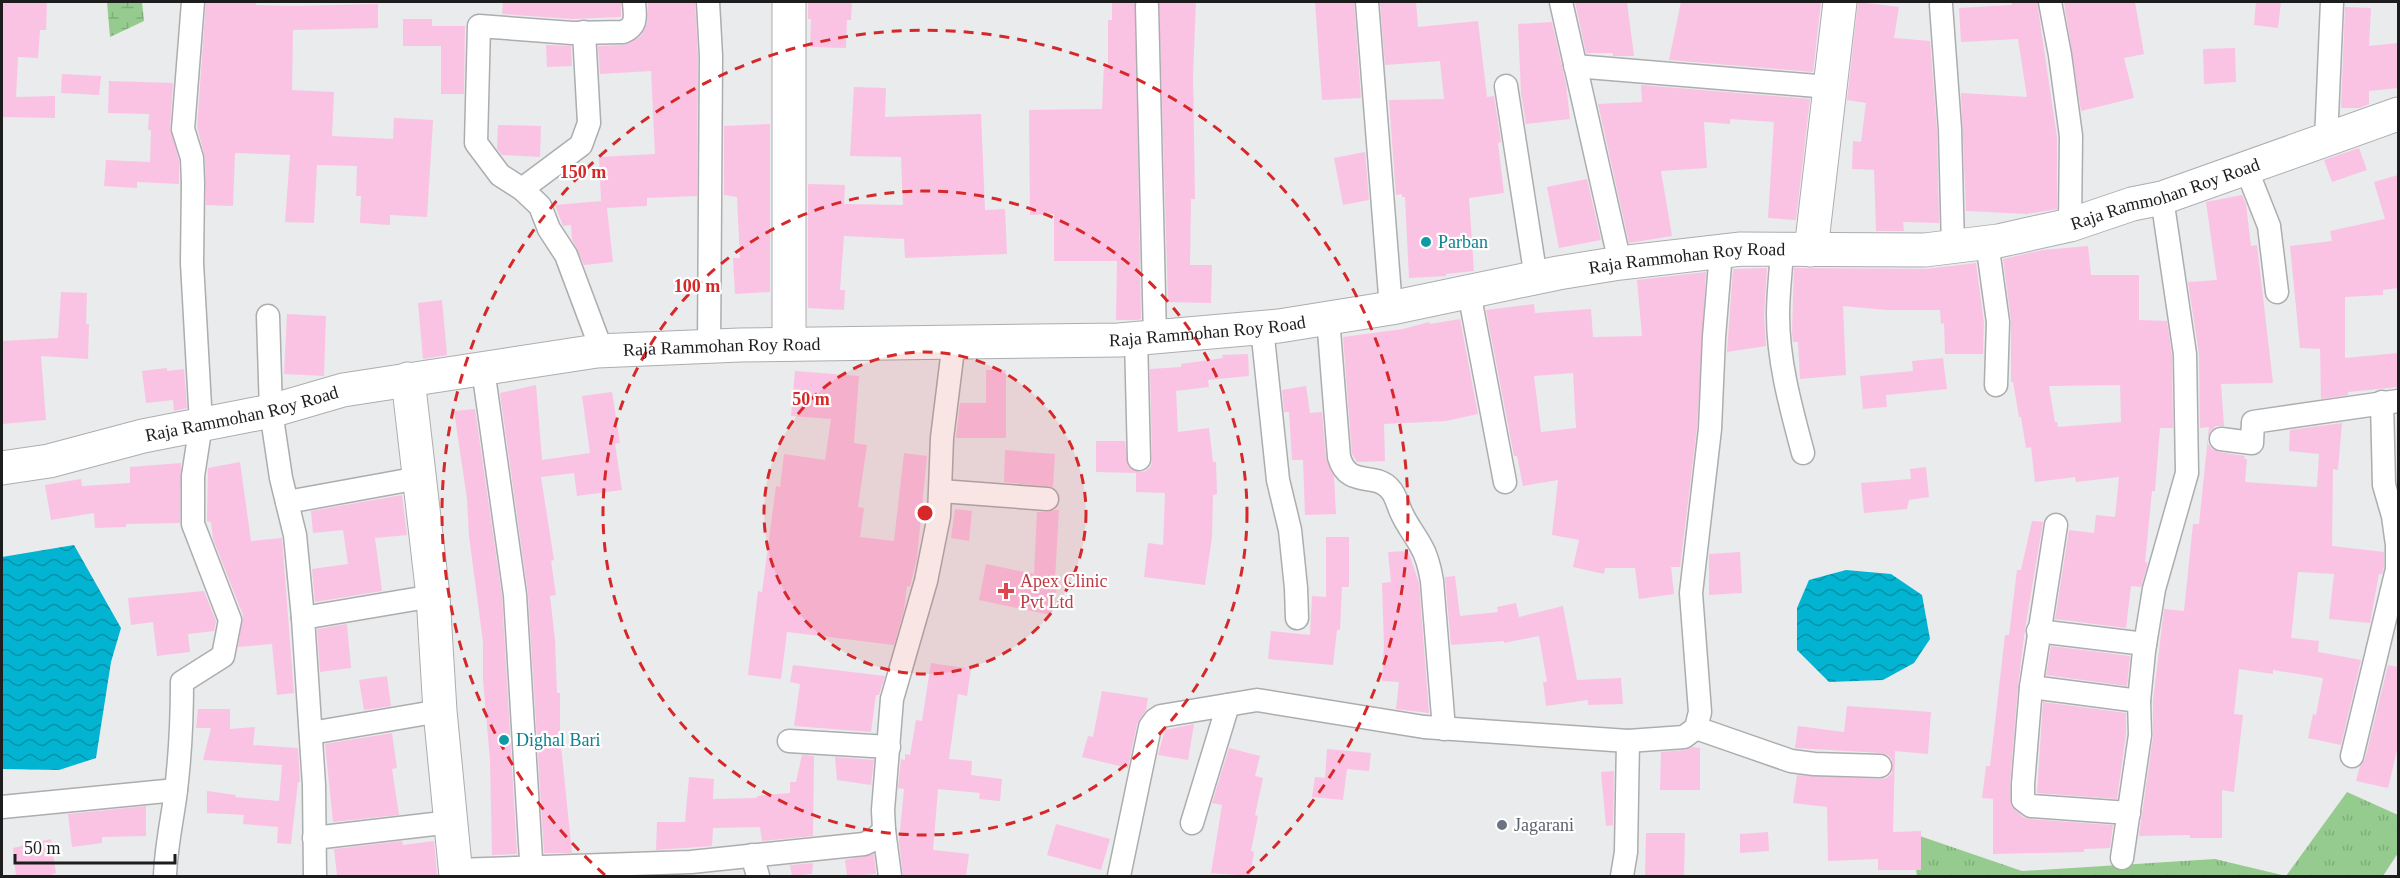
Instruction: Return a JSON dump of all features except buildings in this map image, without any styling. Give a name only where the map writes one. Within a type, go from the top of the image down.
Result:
[{"type":"main road","points":[[789,2],[789,344]]},
{"type":"main road","points":[[1797,250],[1829,87],[1840,2]]},
{"type":"main road","name":"Raja Rammohan Roy Road","points":[[2,468],[49,461],[143,436],[271,411],[343,390],[602,351],[789,344],[1145,337],[1262,328],[1391,308],[1620,263],[1741,249],[1925,250],[1987,242],[2070,225],[2132,204],[2162,198],[2398,114]]},
{"type":"main road","points":[[408,379],[433,596],[440,711],[455,873]]},
{"type":"street","points":[[165,876],[167,840],[176,790],[182,732],[182,682],[223,656],[230,620],[193,524],[193,476],[201,424],[192,263],[192,158],[183,129],[193,2]]},
{"type":"street","points":[[602,351],[566,255],[549,229],[540,206],[522,189],[500,175],[476,143],[479,26],[623,32],[631,29],[635,24],[634,2]]},
{"type":"street","points":[[708,2],[711,56],[709,347]]},
{"type":"street","points":[[1367,2],[1391,308]]},
{"type":"street","points":[[1561,2],[1620,263]]},
{"type":"street","points":[[2050,2],[2060,55],[2070,136],[2070,225]]},
{"type":"street","points":[[2326,140],[2332,2]]},
{"type":"street","points":[[1941,5],[1950,129],[1953,247]]},
{"type":"street","points":[[1139,459],[1145,337],[1147,6]]},
{"type":"street","points":[[522,189],[581,145],[589,123],[584,32]]},
{"type":"street","points":[[1575,66],[1829,87]]},
{"type":"street","points":[[1506,86],[1536,278]]},
{"type":"street","points":[[2246,168],[2269,226],[2277,292]]},
{"type":"street","points":[[2122,858],[2140,735],[2139,701],[2154,589],[2187,473],[2185,354],[2162,198]]},
{"type":"street","points":[[1987,242],[1998,322],[1996,385]]},
{"type":"street","points":[[1797,250],[1778,315],[1786,387],[1803,453]]},
{"type":"street","points":[[1119,876],[1150,728],[1161,716],[1257,700],[1444,729],[1628,741],[1684,737],[1696,728],[1700,712],[1691,593],[1710,429],[1721,252]]},
{"type":"street","points":[[1469,292],[1505,482]]},
{"type":"street","points":[[268,316],[271,411],[281,478],[295,534],[303,618],[311,733],[315,876]]},
{"type":"street","points":[[1328,318],[1341,467],[1348,474],[1383,483],[1391,489],[1412,534],[1422,546],[1429,565],[1444,729]]},
{"type":"street","points":[[1262,328],[1278,480],[1290,530],[1297,618]]},
{"type":"street","points":[[890,876],[883,810],[892,699],[907,655],[926,581],[939,516],[942,438],[954,341]]},
{"type":"street","points":[[483,369],[515,595],[532,872]]},
{"type":"street","points":[[2221,439],[2252,443],[2253,422],[2390,402],[2384,485],[2393,516],[2397,544],[2397,569],[2352,756]]},
{"type":"street","points":[[287,502],[419,478]]},
{"type":"street","points":[[941,491],[1047,499]]},
{"type":"street","points":[[2056,525],[2031,687],[2023,800],[2031,806],[2129,813]]},
{"type":"street","points":[[303,618],[433,596]]},
{"type":"street","points":[[2038,631],[2145,644]]},
{"type":"street","points":[[2031,687],[2139,701]]},
{"type":"street","points":[[1192,823],[1228,705]]},
{"type":"street","points":[[311,733],[440,711]]},
{"type":"street","points":[[1696,728],[1791,761],[1880,766]]},
{"type":"street","points":[[789,741],[889,747]]},
{"type":"street","points":[[1622,876],[1626,852],[1628,741]]},
{"type":"street","points":[[2,807],[176,790]]},
{"type":"street","points":[[314,838],[451,822]]},
{"type":"street","points":[[455,873],[532,872],[691,862],[755,866],[864,844],[874,840],[884,830]]},
{"type":"green space","points":[[107,2],[142,2],[144,21],[110,37]]},
{"type":"green space","points":[[2347,792],[2398,815],[2398,853],[2383,876],[2286,876]]},
{"type":"green space","points":[[1911,833],[2022,871],[2215,859],[2286,876],[1917,876]]},
{"type":"water","points":[[74,545],[121,628],[111,662],[96,758],[59,770],[2,769],[2,557]]},
{"type":"water","points":[[1846,570],[1891,574],[1922,595],[1930,639],[1914,663],[1883,680],[1829,682],[1797,650],[1797,608],[1809,580]]},
{"type":"place","name":"Parban","points":[[1426,242]]},
{"type":"place","name":"Apex Clinic Pvt Ltd","points":[[1006,591]]},
{"type":"place","name":"Dighal Bari","points":[[504,740]]},
{"type":"place","name":"Jagarani","points":[[1502,825]]}]
